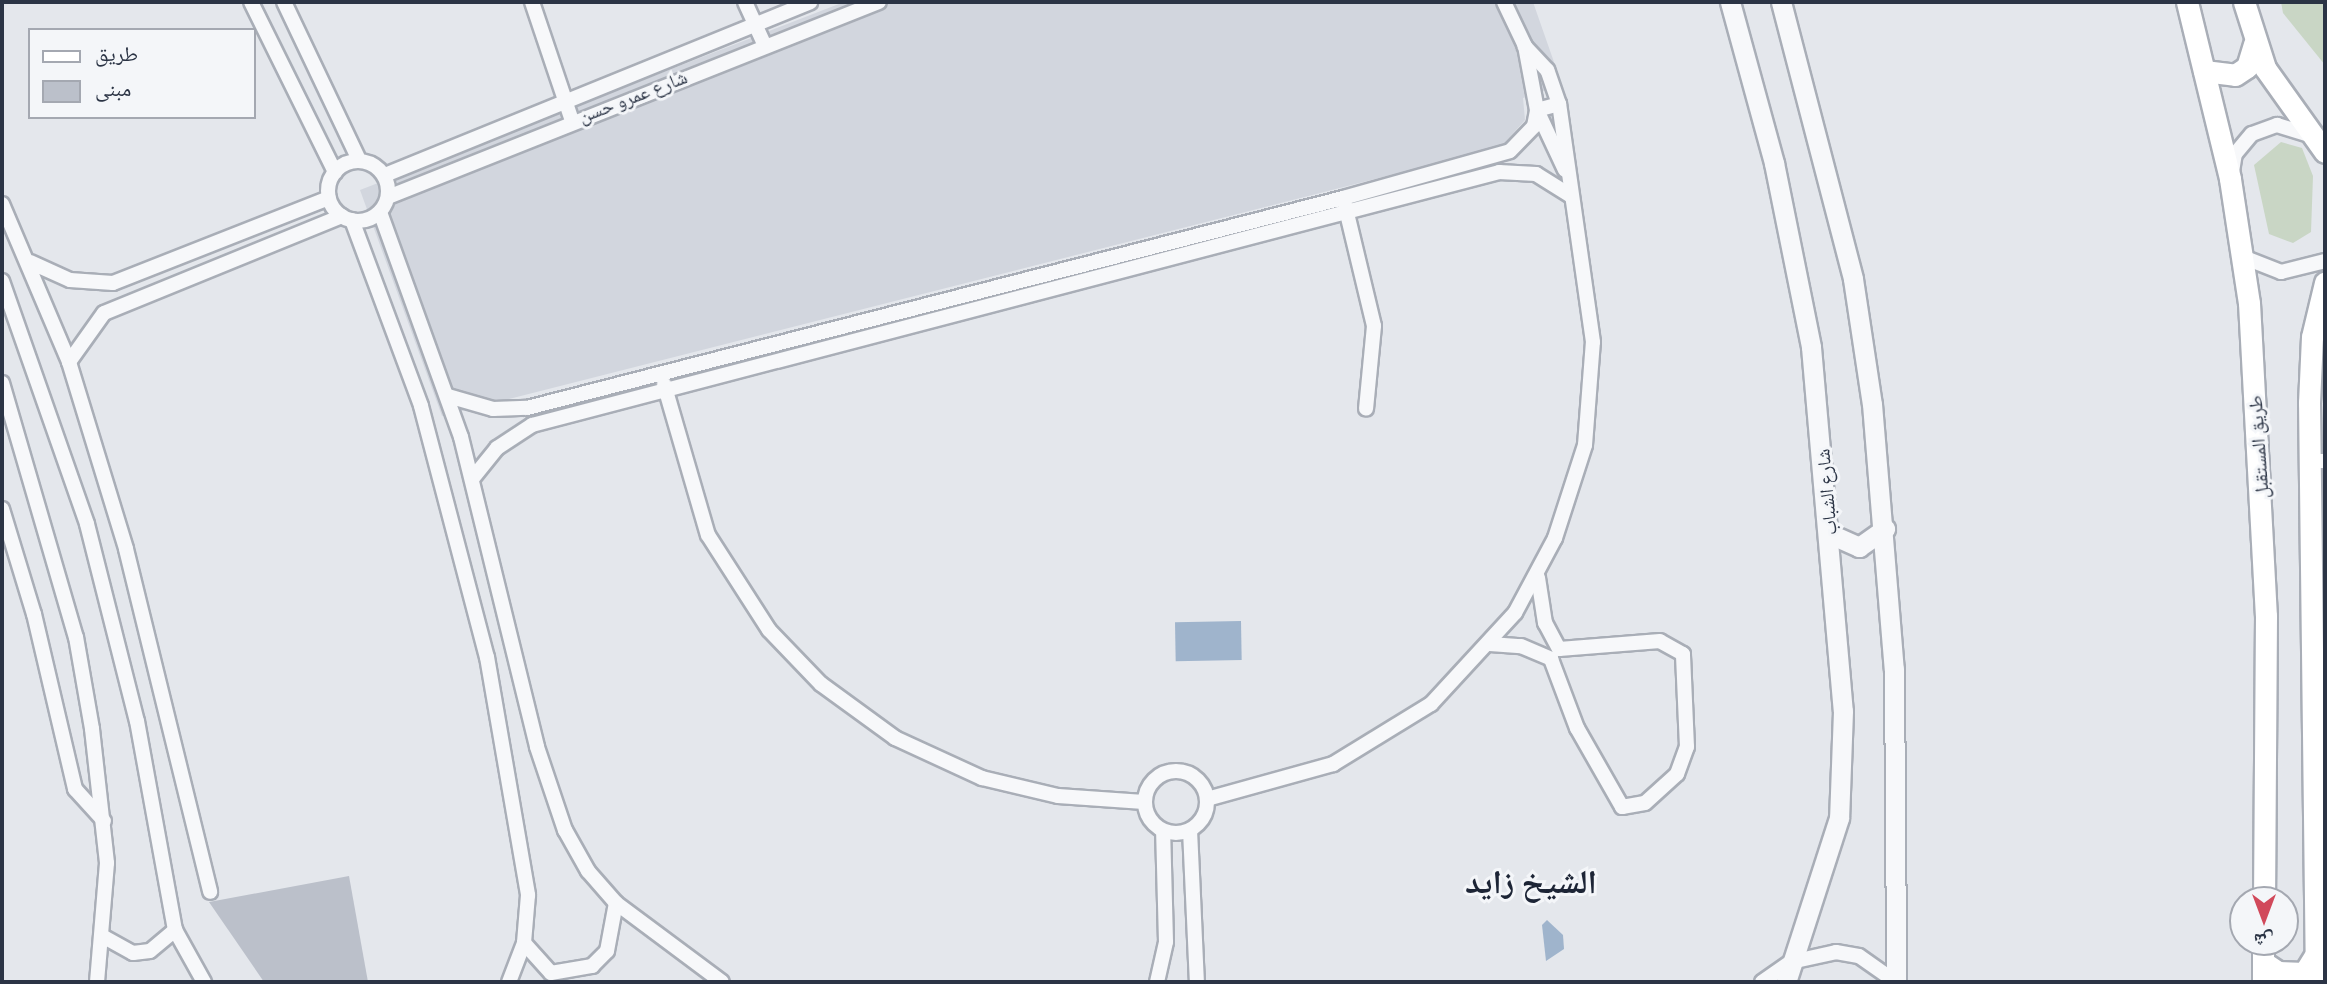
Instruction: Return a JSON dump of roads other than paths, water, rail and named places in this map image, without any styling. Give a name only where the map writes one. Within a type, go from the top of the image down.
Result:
[{"type":"main road","name":"طريق المستقبل","points":[[2187,2],[2230,179],[2244,257],[2266,603],[2264,886]]},
{"type":"main road","points":[[2244,2],[2254,44],[2290,108],[2324,148]]},
{"type":"main road","points":[[2204,71],[2235,75],[2247,67],[2254,44]]},
{"type":"main road","points":[[2316,982],[2320,795],[2318,461],[2312,337],[2325,284]]},
{"type":"main road","points":[[2263,962],[2278,972],[2304,973],[2316,954]]},
{"type":"street","points":[[251,2],[335,172],[329,198]]},
{"type":"street","points":[[284,2],[359,160],[385,175],[388,197],[380,212],[449,396],[553,800],[575,851],[616,903],[722,982]]},
{"type":"street","points":[[532,2],[572,121]]},
{"type":"street","points":[[745,2],[765,46]]},
{"type":"street","name":"شارع عمرو حسن","points":[[385,175],[563,100],[810,2]]},
{"type":"street","name":"شارع عمرو حسن","points":[[388,197],[572,121],[879,2]]},
{"type":"street","points":[[1504,2],[1525,46],[1537,110],[1565,171]]},
{"type":"street","name":"شارع الشباب","points":[[1730,2],[1795,255],[1830,534],[1845,758],[1832,849],[1786,982]]},
{"type":"street","points":[[1782,2],[1853,279],[1885,530],[1894,669],[1896,982]]},
{"type":"street","points":[[1197,982],[1191,943],[1191,830],[1207,799],[1334,764],[1431,704],[1490,644],[1538,578],[1575,481],[1591,408],[1591,313],[1565,171],[1559,104],[1547,70],[1525,46]]},
{"type":"street","points":[[1537,110],[1559,104]]},
{"type":"street","points":[[472,479],[497,448],[532,425],[1145,265],[1345,205],[1510,151],[1534,126],[1537,110]]},
{"type":"street","points":[[2230,179],[2235,154],[2252,134],[2277,125],[2302,129],[2324,148]]},
{"type":"street","points":[[335,172],[359,160]]},
{"type":"street","points":[[449,396],[493,409],[527,408],[1140,248],[1518,170],[1553,181],[1570,195]]},
{"type":"street","points":[[329,198],[347,218],[421,406],[486,657],[528,894],[524,943],[509,982]]},
{"type":"street","points":[[30,262],[69,280],[113,283],[329,198]]},
{"type":"street","points":[[2,204],[30,262],[69,362],[125,549],[210,892]]},
{"type":"street","points":[[1345,205],[1374,326],[1366,409]]},
{"type":"street","points":[[69,362],[88,327],[122,303],[347,218],[380,212]]},
{"type":"street","points":[[1140,248],[1145,265]]},
{"type":"street","points":[[2244,257],[2281,272],[2325,261]]},
{"type":"street","points":[[1064,267],[1069,285]]},
{"type":"street","points":[[2,281],[60,439],[114,622],[175,930],[204,982]]},
{"type":"street","points":[[859,321],[865,339]]},
{"type":"street","points":[[661,375],[698,514],[714,547],[769,630],[821,684],[895,738],[982,778],[1058,796],[1144,802]]},
{"type":"street","points":[[2,383],[76,637],[104,821],[104,937],[97,982]]},
{"type":"street","points":[[527,408],[532,425]]},
{"type":"street","points":[[2,509],[34,614],[75,789],[104,821]]},
{"type":"street","points":[[1830,534],[1859,547],[1885,530]]},
{"type":"street","points":[[1490,644],[1521,646],[1555,654],[1660,642],[1683,653],[1689,689],[1684,761],[1645,803],[1622,807],[1613,798],[1555,654],[1545,623],[1538,578]]},
{"type":"street","points":[[1144,802],[1153,781],[1174,771],[1196,779],[1207,799]]},
{"type":"street","points":[[1144,802],[1163,831],[1166,942],[1157,982]]},
{"type":"street","points":[[1163,831],[1191,830]]},
{"type":"street","points":[[524,943],[551,973],[592,966],[607,951],[616,903]]},
{"type":"street","points":[[104,937],[133,953],[150,951],[175,930]]},
{"type":"street","points":[[1166,942],[1191,943]]},
{"type":"street","points":[[1762,982],[1791,962],[1836,952],[1859,956],[1896,982]]},
{"type":"water","points":[[1241,621],[1242,660],[1176,661],[1175,622]]},
{"type":"water","points":[[1547,920],[1563,935],[1564,949],[1546,961],[1542,925]]},
{"type":"district","name":"الشيخ زايد","points":[[1531,882]]}]
